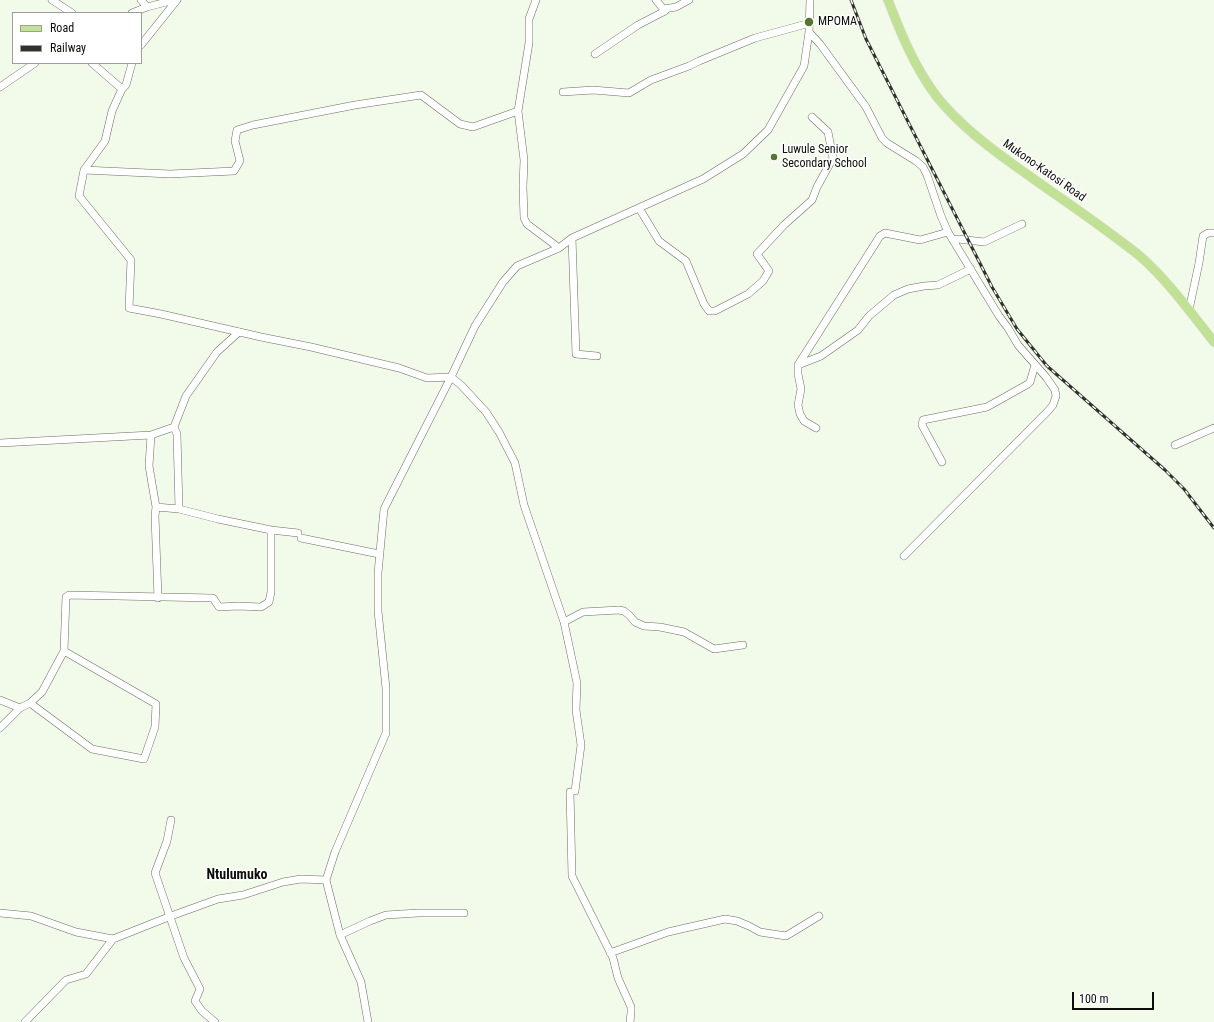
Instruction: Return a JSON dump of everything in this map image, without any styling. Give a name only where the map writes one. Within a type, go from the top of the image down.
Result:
[{"type":"main road","name":"Mukono-Katosi Road","points":[[888,0],[900,32],[916,64],[938,97],[961,122],[993,150],[1091,218],[1141,257],[1173,289],[1214,342]]},
{"type":"street","points":[[52,0],[70,12]]},
{"type":"street","points":[[141,0],[147,8]]},
{"type":"street","points":[[135,12],[176,0]]},
{"type":"street","points":[[142,44],[176,0]]},
{"type":"street","points":[[536,0],[529,19],[529,43],[518,111],[524,160],[524,218],[528,224],[559,248]]},
{"type":"street","points":[[656,0],[665,11]]},
{"type":"street","points":[[595,54],[638,25],[665,11],[664,9],[676,7],[689,0]]},
{"type":"street","points":[[368,1022],[361,982],[340,935],[326,880],[335,852],[386,733],[386,688],[378,611],[379,554],[384,509],[451,377],[475,326],[503,282],[517,266],[559,248],[572,238],[710,175],[744,154],[768,130],[804,66],[810,23],[810,0]]},
{"type":"street","points":[[563,92],[593,90],[629,93],[651,80],[690,66],[755,38],[810,23]]},
{"type":"street","points":[[809,32],[820,44],[866,107],[882,138],[923,167],[948,232],[1018,345],[1056,390],[1056,396],[1048,411],[904,556]]},
{"type":"street","points":[[0,87],[34,64]]},
{"type":"street","points":[[93,64],[122,89]]},
{"type":"street","points":[[132,64],[126,85],[122,89],[112,111],[105,141],[84,170],[79,196],[131,260],[129,308],[333,352],[399,368],[427,378],[451,377],[461,385],[486,412],[499,432],[515,463],[524,505],[564,622],[577,683],[576,710],[581,745],[572,792],[572,876],[613,958],[618,978],[631,1007],[630,1022]]},
{"type":"street","points":[[84,170],[170,174],[234,171],[240,161],[235,141],[237,130],[253,125],[355,105],[421,95],[460,124],[473,127],[518,111]]},
{"type":"street","points":[[639,208],[659,241],[686,261],[704,304],[708,311],[715,312],[748,294],[763,281],[769,271],[758,254],[784,225],[812,200],[816,187],[833,158],[828,132],[812,117]]},
{"type":"street","points":[[953,240],[963,239],[984,242],[1022,224]]},
{"type":"street","points":[[816,428],[804,421],[800,414],[798,405],[800,390],[798,365],[880,236],[885,233],[924,240],[948,232]]},
{"type":"street","points":[[1189,310],[1203,236],[1208,233],[1214,233]]},
{"type":"street","points":[[572,238],[576,354],[597,356]]},
{"type":"street","points":[[798,365],[822,356],[858,330],[869,316],[894,295],[908,289],[938,285],[971,269]]},
{"type":"street","points":[[179,509],[177,434],[174,427],[186,396],[217,352],[239,332]]},
{"type":"street","points":[[942,462],[922,425],[922,420],[987,406],[1028,384],[1035,365]]},
{"type":"street","points":[[0,442],[151,434],[174,427]]},
{"type":"street","points":[[1176,445],[1214,428]]},
{"type":"street","points":[[151,434],[148,466],[156,507],[155,524],[158,598]]},
{"type":"street","points":[[156,507],[179,509],[379,554]]},
{"type":"street","points":[[0,728],[20,708],[30,703],[42,692],[64,651],[66,597],[213,598],[219,607],[261,607],[269,602],[271,592],[271,530]]},
{"type":"street","points":[[564,622],[583,612],[618,610],[624,611],[635,622],[644,626],[660,627],[684,632],[714,648],[743,645]]},
{"type":"street","points":[[30,703],[92,748],[144,759],[155,726],[156,704],[64,651]]},
{"type":"street","points":[[0,700],[20,708]]},
{"type":"street","points":[[171,820],[167,841],[155,873],[171,916],[184,958],[200,989],[195,1001],[202,1011],[215,1022]]},
{"type":"street","points":[[25,1022],[66,980],[86,974],[113,939],[218,899],[243,895],[283,882],[301,879],[326,880]]},
{"type":"street","points":[[340,935],[386,915],[464,912]]},
{"type":"street","points":[[0,913],[31,916],[76,932],[113,939]]},
{"type":"street","points":[[610,953],[668,932],[725,919],[736,921],[760,932],[786,936],[819,916]]},
{"type":"railway","points":[[851,0],[866,39],[992,287],[1017,329],[1047,366],[1165,470],[1184,489],[1214,528]]},
{"type":"place","name":"MPOMA","points":[[809,22]]},
{"type":"place","name":"Luwule Senior Secondary School","points":[[774,157]]},
{"type":"district","name":"Ntulumuko","points":[[237,875]]}]
